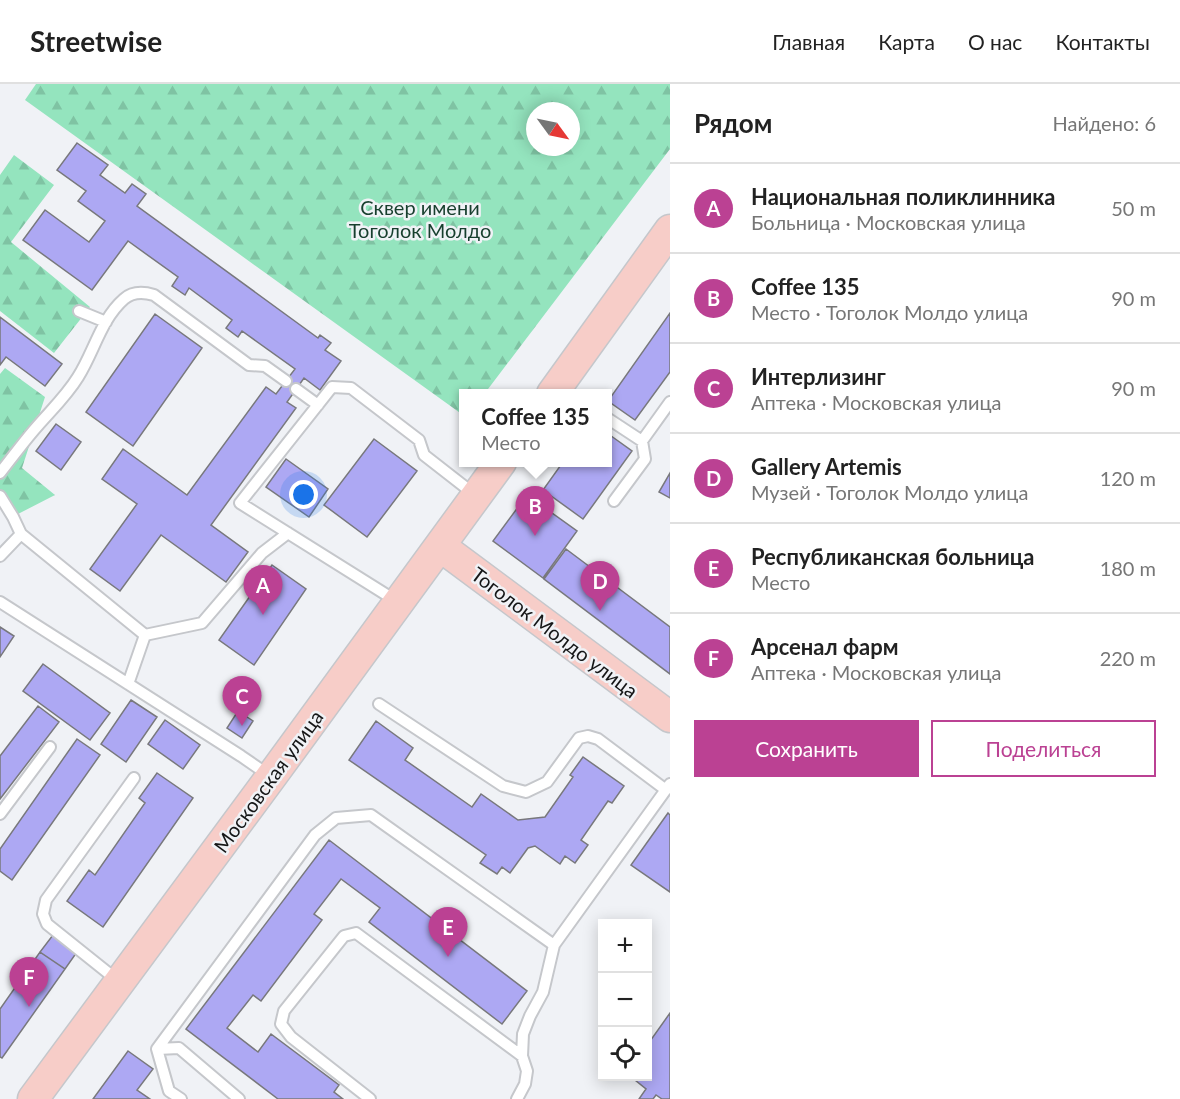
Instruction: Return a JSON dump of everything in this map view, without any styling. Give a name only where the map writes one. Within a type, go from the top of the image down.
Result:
[{"type":"main road","points":[[559,388],[670,230]]},
{"type":"main road","name":"Московская улица","points":[[33,1099],[497,467]]},
{"type":"main road","name":"Тоголок Молдо улица","points":[[440,546],[670,717]]},
{"type":"lane","points":[[0,473],[67,394],[88,361],[110,315],[126,297],[136,293],[146,292],[154,295],[249,365],[265,366],[286,381]]},
{"type":"lane","points":[[79,310],[106,322]]},
{"type":"lane","points":[[399,603],[240,503],[332,387],[351,388],[419,440],[424,455],[476,496]]},
{"type":"lane","points":[[296,389],[318,405]]},
{"type":"lane","points":[[614,501],[645,459],[642,441],[670,402]]},
{"type":"lane","points":[[612,420],[642,441]]},
{"type":"lane","points":[[0,496],[21,534],[145,635]]},
{"type":"lane","points":[[145,635],[202,623],[262,553],[288,533]]},
{"type":"lane","points":[[0,556],[21,534]]},
{"type":"lane","points":[[0,602],[271,777]]},
{"type":"lane","points":[[128,684],[145,635]]},
{"type":"lane","points":[[379,704],[503,786],[526,792],[547,782],[579,738],[588,736],[598,739],[668,787],[554,945],[543,992],[523,1034],[522,1056],[526,1078],[517,1099]]},
{"type":"lane","points":[[0,814],[50,747]]},
{"type":"lane","points":[[119,982],[47,924],[43,914],[46,900],[134,778]]},
{"type":"lane","points":[[157,1048],[315,835],[336,818],[371,815],[554,945]]},
{"type":"lane","points":[[370,1099],[291,1037],[281,1024],[284,1011],[344,936],[356,933],[522,1056]]},
{"type":"lane","points":[[157,1048],[169,1090],[180,1099]]},
{"type":"lane","points":[[157,1048],[179,1048],[239,1099]]},
{"type":"green space","name":"Сквер имени Тоголок Молдо","points":[[36,84],[670,84],[670,149],[488,389],[459,389],[459,412],[25,100]]},
{"type":"green space","points":[[14,155],[54,185],[11,242],[90,307],[54,353],[0,311],[0,175]]},
{"type":"green space","points":[[5,368],[45,397],[22,468],[55,495],[18,514],[0,503],[0,374]]},
{"type":"building","points":[[77,143],[108,165],[100,175],[125,193],[132,184],[146,194],[137,206],[318,338],[320,335],[331,343],[325,350],[341,361],[320,390],[304,378],[287,402],[296,408],[211,525],[248,552],[226,582],[161,535],[120,591],[90,569],[137,504],[102,479],[123,449],[187,495],[266,387],[276,394],[295,369],[242,331],[238,337],[226,328],[232,320],[189,288],[185,295],[172,286],[178,277],[128,241],[92,290],[23,240],[45,210],[89,242],[105,221],[78,201],[86,191],[57,170]]},
{"type":"building","points":[[670,313],[670,372],[635,420],[612,404],[612,395]]},
{"type":"building","points":[[155,314],[202,348],[133,446],[86,412]]},
{"type":"building","points":[[0,317],[62,364],[45,386],[6,357],[0,365]]},
{"type":"building","points":[[56,424],[81,442],[61,470],[36,451]]},
{"type":"building","points":[[612,437],[632,451],[583,519],[543,490],[559,467],[612,467]]},
{"type":"building","points":[[374,439],[417,471],[367,537],[324,505]]},
{"type":"building","points":[[286,459],[328,489],[309,517],[266,487]]},
{"type":"building","points":[[670,473],[670,498],[659,492]]},
{"type":"building","points":[[527,495],[577,531],[543,578],[493,541]]},
{"type":"building","points":[[566,549],[670,627],[670,674],[544,579]]},
{"type":"building","points":[[272,565],[306,589],[254,665],[219,640]]},
{"type":"building","points":[[0,627],[14,636],[0,657]]},
{"type":"building","points":[[43,664],[110,713],[90,740],[23,691]]},
{"type":"building","points":[[131,700],[157,717],[126,762],[101,744]]},
{"type":"building","points":[[38,706],[59,722],[0,799],[0,756]]},
{"type":"building","points":[[238,711],[253,721],[242,738],[227,728]]},
{"type":"building","points":[[165,720],[200,745],[183,769],[148,744]]},
{"type":"building","points":[[376,721],[413,748],[405,760],[472,807],[481,794],[518,820],[545,817],[573,777],[570,775],[583,757],[624,786],[612,803],[608,801],[581,840],[588,845],[575,863],[565,856],[560,864],[535,846],[528,848],[510,873],[502,867],[497,874],[480,863],[486,855],[349,760]]},
{"type":"building","points":[[77,739],[100,755],[12,880],[0,871],[0,849]]},
{"type":"building","points":[[157,773],[193,798],[103,927],[67,901],[89,870],[95,875],[145,803],[139,798]]},
{"type":"building","points":[[668,813],[670,815],[670,892],[631,865]]},
{"type":"building","points":[[329,840],[527,991],[502,1024],[369,922],[380,908],[341,879],[314,914],[322,920],[261,1001],[253,995],[227,1028],[258,1052],[271,1034],[339,1085],[334,1092],[343,1099],[278,1099],[186,1029]]},
{"type":"building","points":[[53,935],[77,952],[65,969],[40,952]]},
{"type":"building","points":[[40,952],[65,969],[2,1058],[0,1057],[0,1009]]},
{"type":"building","points":[[670,1013],[670,1099],[662,1099],[656,1095],[653,1099],[639,1099],[646,1089],[636,1081],[652,1081],[652,1038]]},
{"type":"building","points":[[128,1051],[153,1069],[137,1090],[150,1099],[93,1099]]},
{"type":"place","name":"Coffee 135","points":[[535,536]]},
{"type":"place","name":"Gallery Artemis","points":[[600,611]]},
{"type":"place","name":"Национальная поликлинника","points":[[263,615]]},
{"type":"place","name":"Интерлизинг","points":[[242,726]]},
{"type":"place","name":"Республиканская больница","points":[[448,957]]},
{"type":"place","name":"Арсенал фарм","points":[[29,1007]]}]
